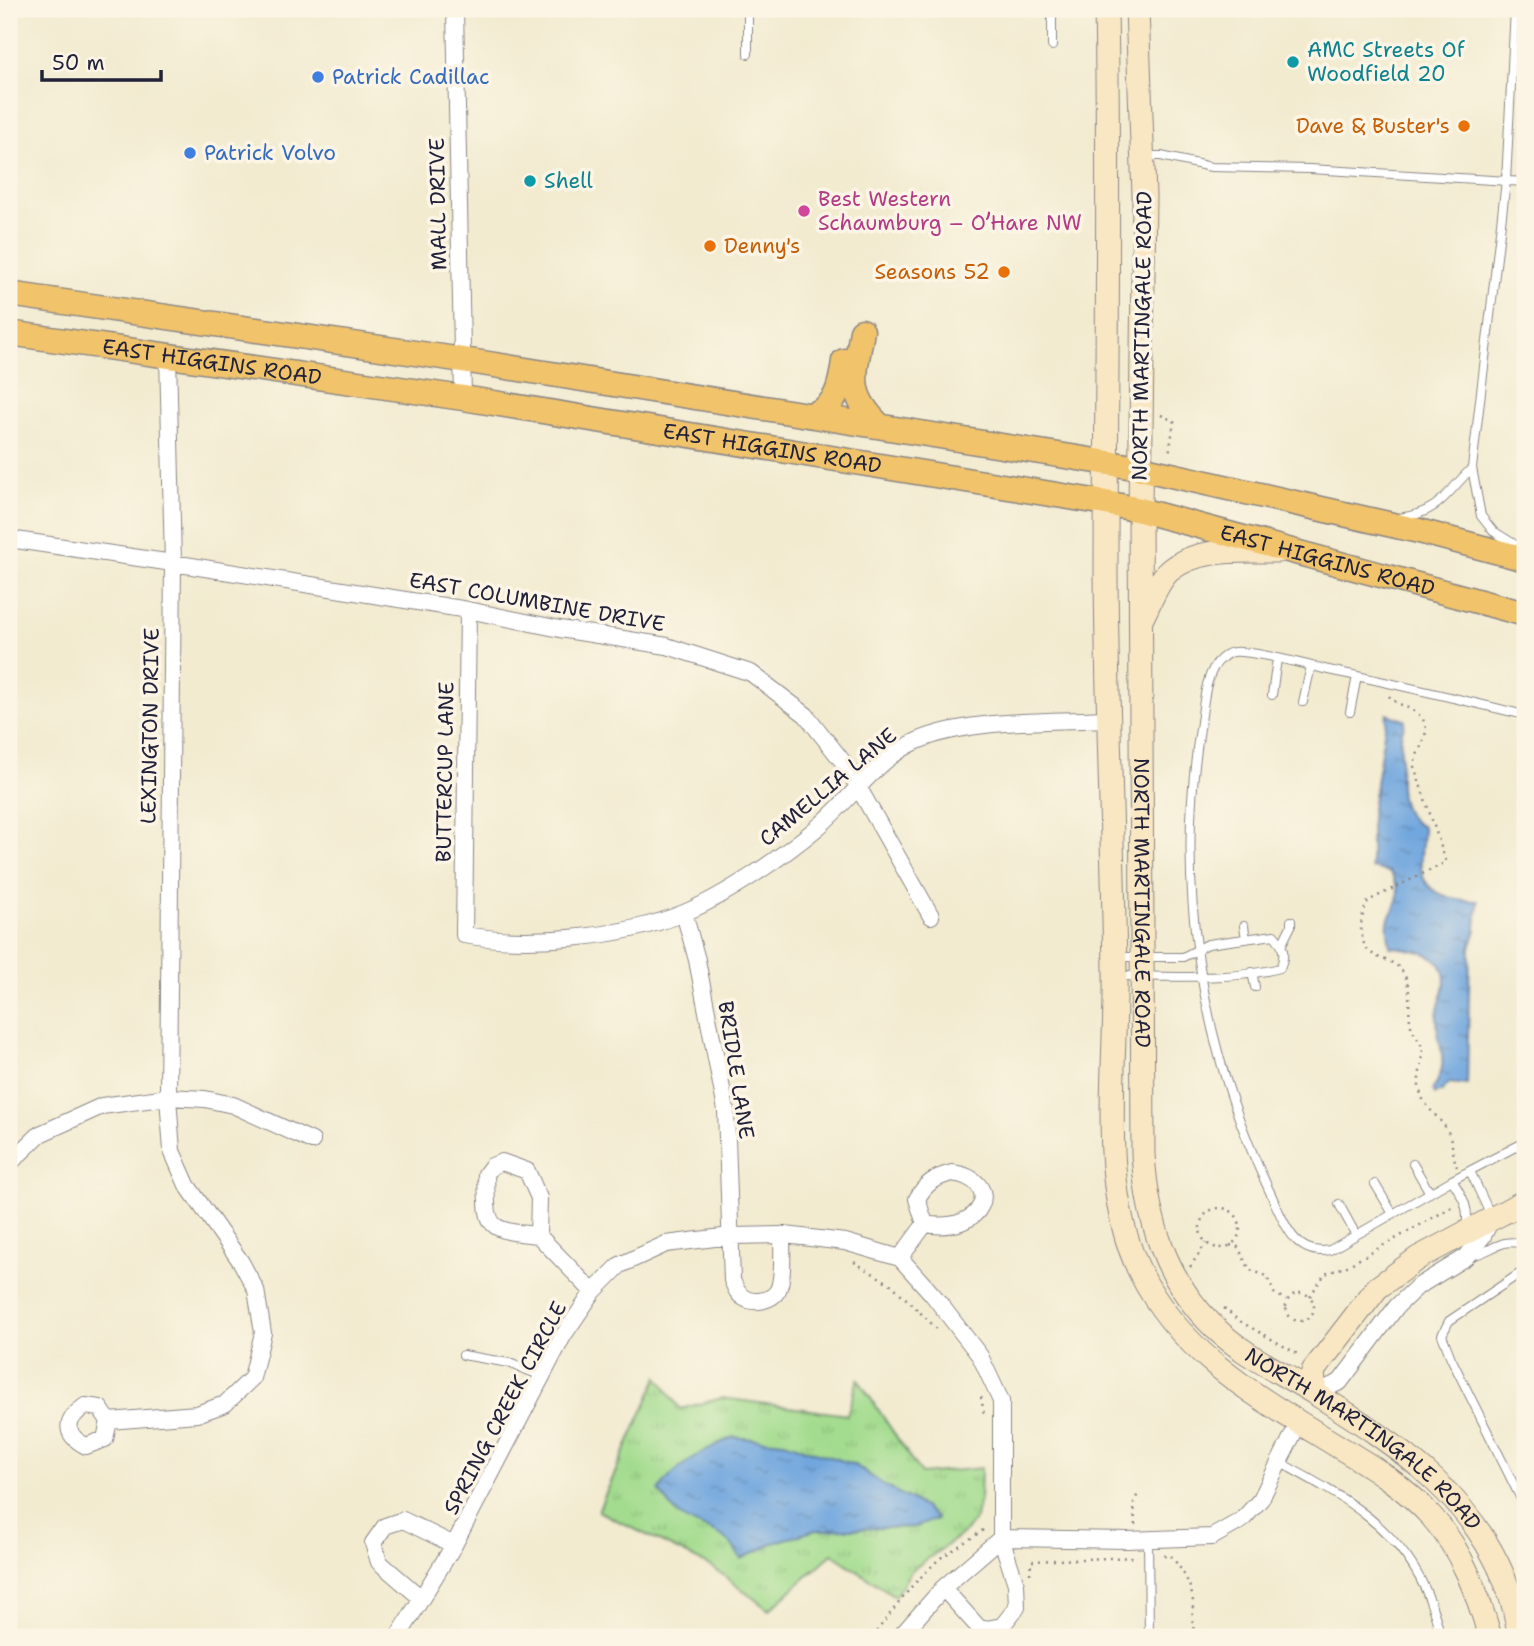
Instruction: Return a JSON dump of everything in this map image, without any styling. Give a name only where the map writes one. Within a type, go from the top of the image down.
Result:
[{"type":"main road","name":"EAST HIGGINS ROAD","points":[[9,294],[463,360],[1140,468],[1376,520],[1525,559]]},
{"type":"main road","points":[[810,415],[825,408],[841,386],[855,330],[854,385],[866,412],[880,426]]},
{"type":"main road","name":"EAST HIGGINS ROAD","points":[[9,332],[463,398],[1106,503],[1525,614]]},
{"type":"street","name":"MALL DRIVE","points":[[455,9],[463,398]]},
{"type":"street","name":"NORTH MARTINGALE ROAD","points":[[1106,9],[1109,147],[1106,503],[1108,719],[1115,966],[1113,1155],[1115,1188],[1129,1247],[1157,1303],[1200,1354],[1235,1381],[1384,1474],[1409,1494],[1436,1521],[1467,1572],[1520,1637]]},
{"type":"street","name":"NORTH MARTINGALE ROAD","points":[[1137,9],[1142,156],[1140,510],[1145,1180],[1150,1213],[1166,1261],[1185,1292],[1213,1326],[1253,1359],[1315,1393],[1415,1460],[1453,1497],[1493,1554],[1502,1616]]},
{"type":"street","name":"LEXINGTON DRIVE","points":[[109,1421],[197,1414],[225,1404],[252,1378],[263,1333],[256,1290],[241,1262],[187,1185],[172,1151],[168,1097],[173,563],[168,355]]},
{"type":"street","name":"EAST COLUMBINE DRIVE","points":[[9,539],[468,610],[560,629],[667,646],[751,673],[806,715],[846,767],[932,916]]},
{"type":"street","points":[[1141,621],[1168,572],[1184,561],[1217,553],[1291,551]]},
{"type":"street","name":"BUTTERCUP LANE","points":[[464,934],[468,610]]},
{"type":"street","name":"CAMELLIA LANE","points":[[464,934],[498,940],[549,940],[640,926],[684,913],[742,881],[797,845],[839,810],[881,765],[906,746],[931,735],[995,725],[1108,719]]},
{"type":"street","name":"BRIDLE LANE","points":[[684,913],[698,960],[726,1110],[732,1280],[745,1299],[758,1301],[770,1298],[778,1289],[782,1235]]},
{"type":"street","points":[[9,1164],[40,1134],[102,1107],[168,1097],[205,1099],[233,1105],[312,1141]]},
{"type":"street","points":[[538,1235],[539,1198],[527,1171],[502,1162],[492,1166],[486,1174],[487,1217],[504,1232],[538,1235],[593,1292]]},
{"type":"street","points":[[900,1637],[943,1588],[1001,1538],[1212,1537],[1242,1520],[1261,1499],[1315,1393],[1313,1371],[1377,1288],[1418,1258],[1465,1245],[1513,1210]]},
{"type":"street","points":[[925,1224],[900,1258],[933,1295],[980,1356],[1001,1401],[1001,1538],[1016,1584],[1017,1607],[1002,1626],[981,1630],[943,1588]]},
{"type":"street","name":"SPRING CREEK CIRCLE","points":[[398,1637],[454,1545],[563,1336],[593,1292],[620,1265],[666,1244],[731,1236],[782,1235],[845,1242],[900,1258]]},
{"type":"street","points":[[421,1598],[379,1562],[373,1544],[385,1526],[403,1520],[454,1545]]},
{"type":"lane","points":[[747,9],[748,54]]},
{"type":"lane","points":[[1052,9],[1052,46]]},
{"type":"lane","points":[[1515,9],[1506,181],[1472,468],[1480,516],[1493,531],[1525,550]]},
{"type":"lane","points":[[1142,156],[1161,156],[1211,167],[1310,169],[1525,182]]},
{"type":"lane","points":[[1376,520],[1406,517],[1440,504],[1472,468]]},
{"type":"lane","points":[[1524,717],[1388,682],[1241,652],[1231,653],[1222,657],[1214,666],[1208,686],[1191,802],[1190,865],[1197,951],[1213,1035],[1237,1116],[1251,1152],[1299,1244],[1316,1251],[1330,1250],[1452,1180],[1525,1142]]},
{"type":"lane","points":[[1272,695],[1278,659]]},
{"type":"lane","points":[[1303,702],[1311,666]]},
{"type":"lane","points":[[1350,712],[1357,676]]},
{"type":"lane","points":[[1282,944],[1291,921]]},
{"type":"lane","points":[[1244,926],[1246,939]]},
{"type":"lane","points":[[1115,966],[1143,967],[1183,957],[1208,944],[1274,935],[1282,944],[1285,958],[1280,968],[1202,976],[1143,967],[1115,966]]},
{"type":"lane","points":[[1252,972],[1255,987]]},
{"type":"lane","points":[[1413,1164],[1430,1193]]},
{"type":"lane","points":[[1466,1174],[1513,1210]]},
{"type":"lane","points":[[1452,1180],[1465,1200],[1468,1216],[1465,1245],[1478,1255],[1504,1242],[1512,1241],[1525,1245]]},
{"type":"lane","points":[[1376,1184],[1393,1214]]},
{"type":"lane","points":[[1339,1203],[1356,1236]]},
{"type":"lane","points":[[1525,1270],[1448,1321],[1442,1335],[1525,1507]]},
{"type":"lane","points":[[463,1355],[509,1363],[542,1376]]},
{"type":"lane","points":[[1279,1462],[1340,1495],[1389,1536],[1405,1554],[1424,1587],[1440,1637]]},
{"type":"lane","points":[[1148,1539],[1149,1637]]},
{"type":"path","points":[[1171,439],[1174,421]]},
{"type":"path","points":[[1388,682],[1387,690],[1392,700],[1419,713],[1424,720],[1422,744],[1416,754],[1415,766],[1446,862],[1368,901],[1362,912],[1360,926],[1370,952],[1394,962],[1405,976],[1410,995],[1412,1028],[1423,1049],[1418,1078],[1420,1092],[1426,1106],[1446,1127],[1455,1164],[1466,1174]]},
{"type":"path","points":[[1310,1296],[1325,1274],[1347,1266],[1465,1200]]},
{"type":"path","points":[[1230,1245],[1238,1237],[1240,1224],[1233,1212],[1220,1208],[1207,1212],[1200,1231],[1207,1243],[1216,1247],[1238,1247],[1250,1270],[1267,1276],[1274,1293],[1287,1301]]},
{"type":"path","points":[[1188,1269],[1207,1243]]},
{"type":"path","points":[[847,1260],[892,1285],[942,1334]]},
{"type":"path","points":[[1297,1293],[1310,1296],[1315,1305],[1310,1318],[1306,1321],[1292,1319],[1286,1311],[1287,1301],[1297,1293]]},
{"type":"path","points":[[981,1396],[984,1417]]},
{"type":"path","points":[[872,1637],[912,1586],[939,1559],[982,1531],[986,1521]]},
{"type":"path","points":[[1030,1580],[1031,1561],[1171,1556],[1188,1581],[1193,1600],[1191,1624],[1196,1637]]},
{"type":"green space","points":[[658,1377],[680,1409],[722,1398],[847,1415],[858,1379],[921,1474],[981,1468],[976,1517],[965,1532],[912,1570],[895,1596],[832,1554],[769,1610],[714,1568],[598,1511]]},
{"type":"water","points":[[1387,714],[1405,720],[1401,739],[1401,797],[1408,815],[1423,827],[1423,876],[1434,890],[1442,895],[1478,901],[1476,930],[1470,948],[1467,1085],[1449,1083],[1435,1094],[1433,1089],[1442,1063],[1437,1017],[1445,977],[1437,961],[1430,956],[1411,949],[1390,947],[1388,922],[1398,898],[1396,883],[1390,872],[1371,868],[1371,815]]},
{"type":"water","points":[[733,1437],[784,1442],[855,1465],[887,1487],[924,1507],[937,1519],[916,1527],[816,1530],[776,1542],[741,1559],[720,1535],[680,1516],[659,1491],[682,1466]]},
{"type":"place","name":"AMC Streets Of Woodfield 20","points":[[1293,62]]},
{"type":"place","name":"Patrick Cadillac","points":[[318,77]]},
{"type":"place","name":"Dave & Buster's","points":[[1464,126]]},
{"type":"place","name":"Patrick Volvo","points":[[190,153]]},
{"type":"place","name":"Shell","points":[[530,181]]},
{"type":"place","name":"Best Western Schaumburg – O’Hare NW","points":[[804,211]]},
{"type":"place","name":"Denny's","points":[[710,246]]},
{"type":"place","name":"Seasons 52","points":[[1004,272]]}]
